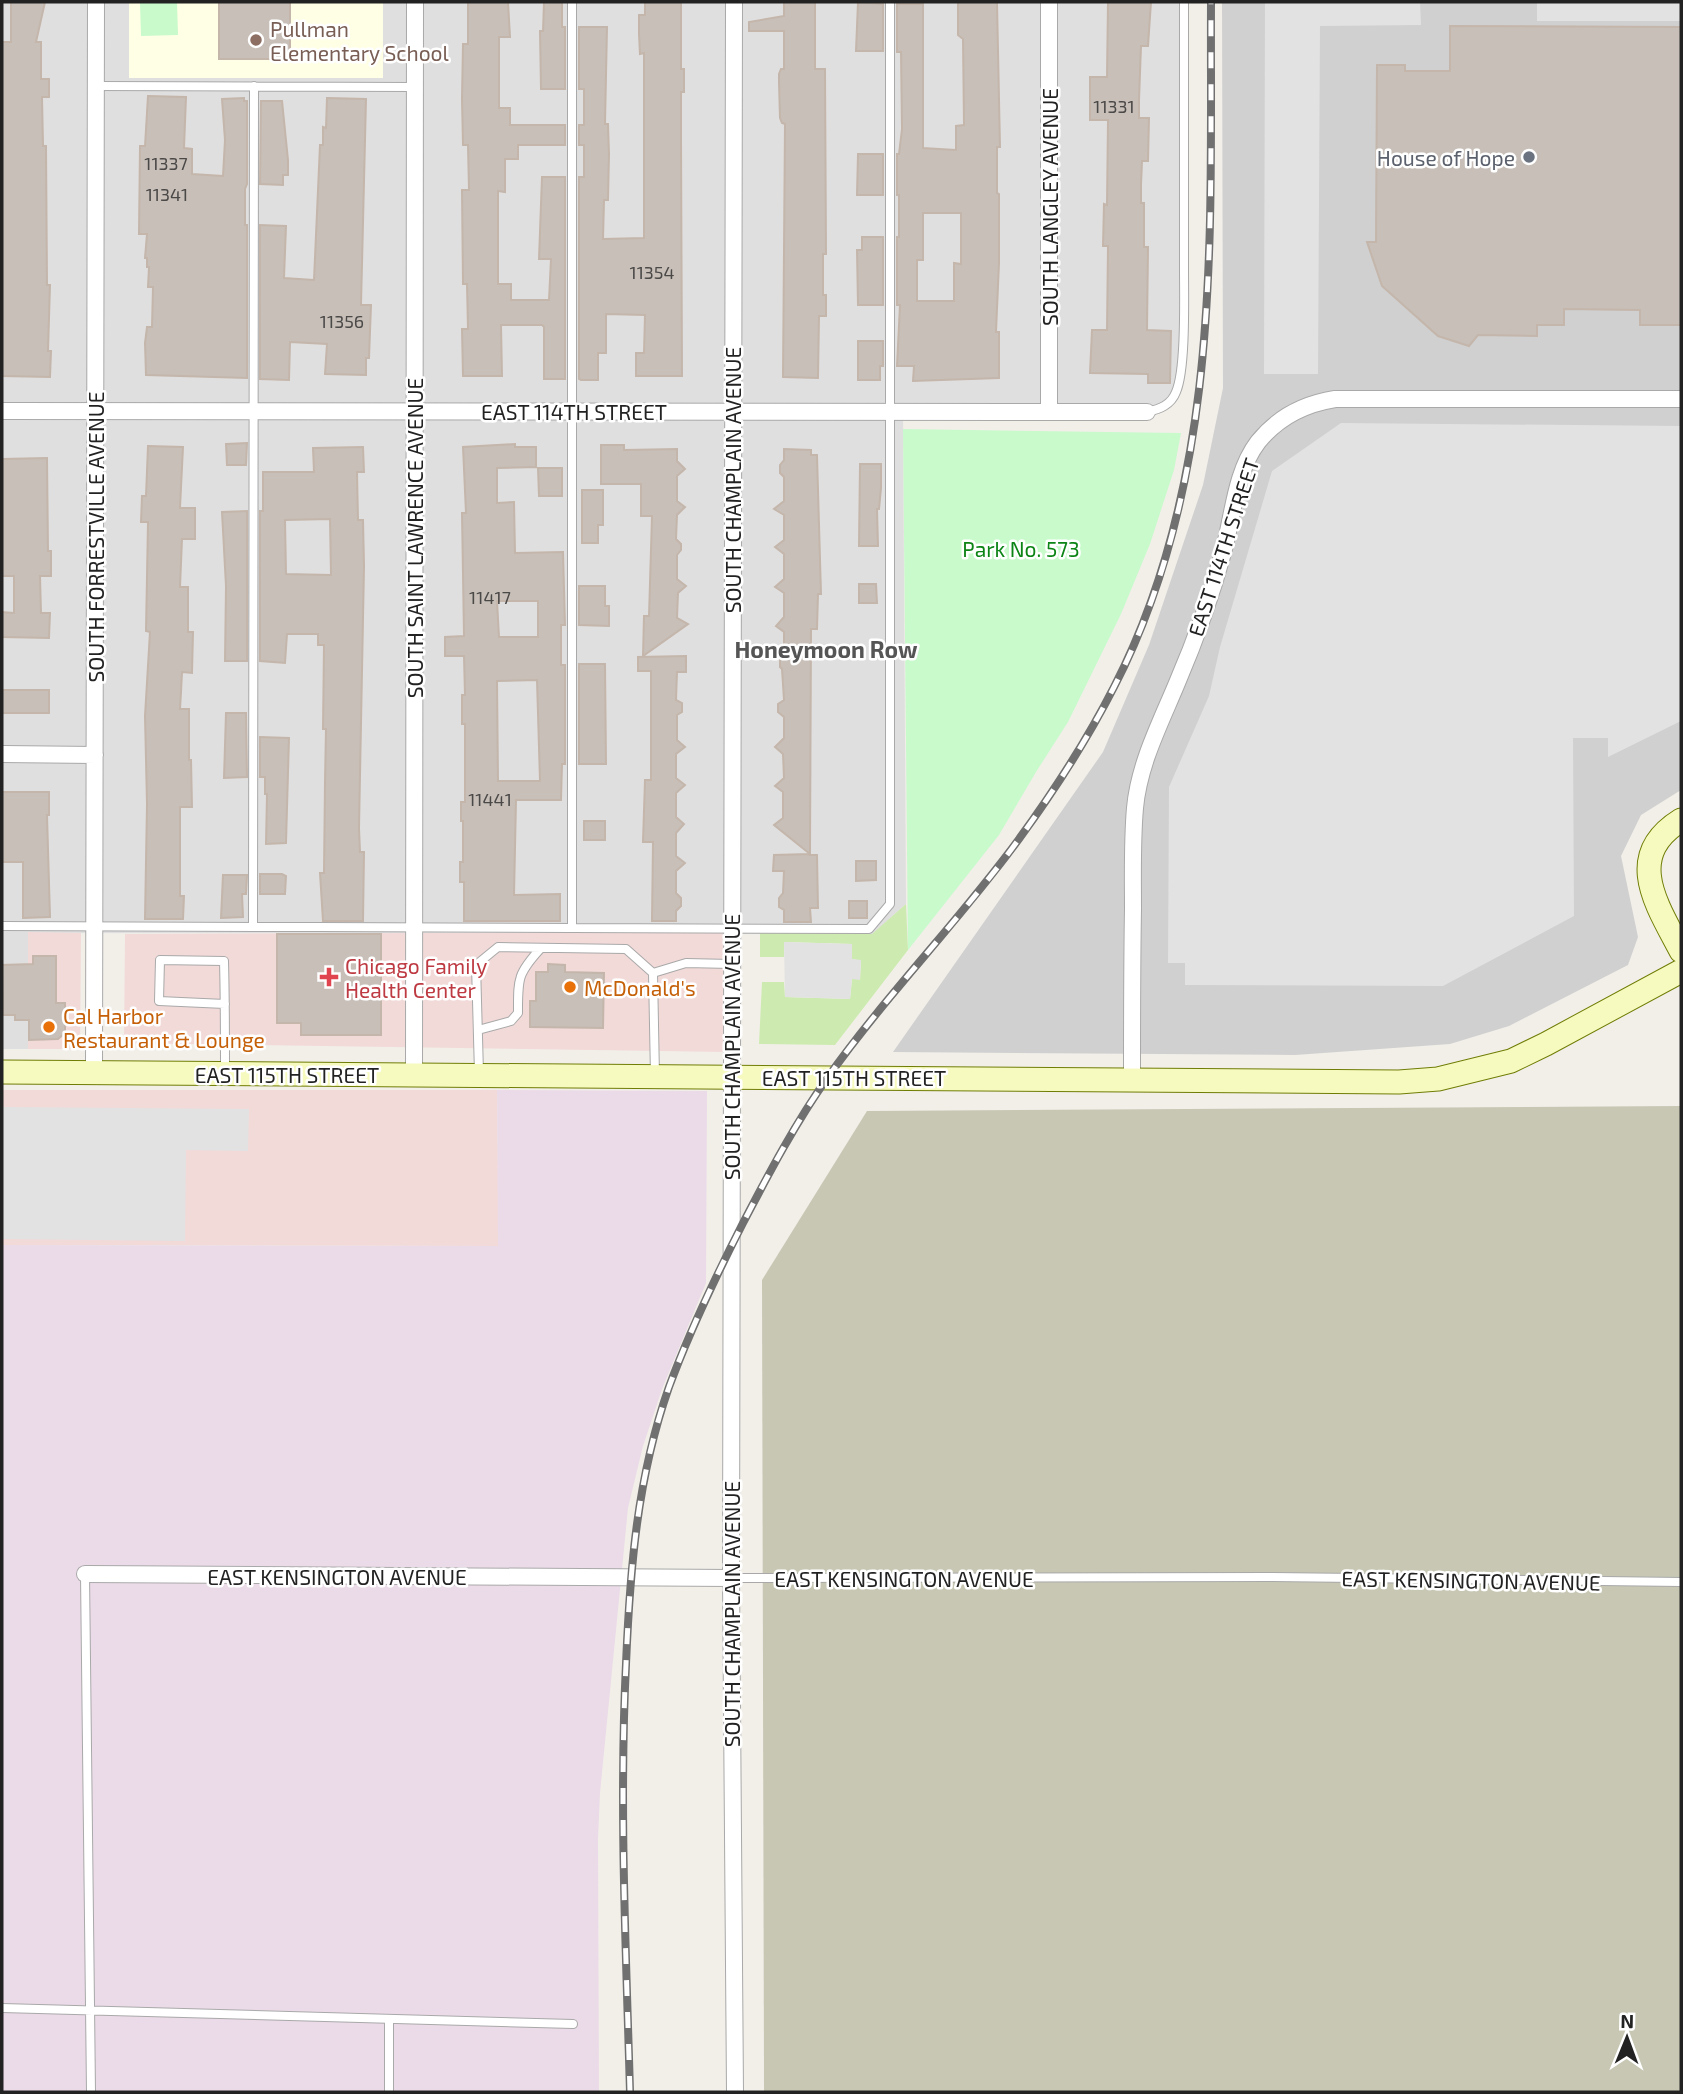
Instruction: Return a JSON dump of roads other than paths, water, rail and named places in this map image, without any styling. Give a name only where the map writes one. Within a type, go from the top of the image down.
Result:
[{"type":"street","name":"SOUTH FORRESTVILLE AVENUE","points":[[94,1072],[96,2]]},
{"type":"street","name":"SOUTH SAINT LAWRENCE AVENUE","points":[[414,1075],[415,2]]},
{"type":"street","name":"SOUTH CHAMPLAIN AVENUE","points":[[734,2],[731,1578],[735,2092]]},
{"type":"street","name":"SOUTH LANGLEY AVENUE","points":[[1049,2],[1049,412]]},
{"type":"street","name":"EAST 114TH STREET","points":[[1132,1080],[1133,848],[1139,782],[1145,758],[1206,607],[1223,553],[1236,494],[1257,444],[1273,426],[1292,411],[1335,398],[1681,399]]},
{"type":"street","name":"EAST 114TH STREET","points":[[2,411],[1147,412]]},
{"type":"street","points":[[2,754],[95,755]]},
{"type":"street","points":[[1681,820],[1667,829],[1657,841],[1648,869],[1658,908],[1681,951]]},
{"type":"street","name":"EAST 115TH STREET","points":[[2,1072],[1399,1082],[1438,1079],[1511,1060],[1681,971]]},
{"type":"street","name":"EAST KENSINGTON AVENUE","points":[[85,1574],[731,1578]]},
{"type":"lane","points":[[572,2],[572,928]]},
{"type":"lane","points":[[2,926],[869,929],[890,905],[890,2]]},
{"type":"lane","points":[[1147,412],[1160,410],[1170,403],[1177,391],[1181,360],[1184,293],[1184,2]]},
{"type":"lane","points":[[96,86],[415,87]]},
{"type":"lane","points":[[253,927],[254,86]]},
{"type":"lane","points":[[479,1075],[476,965],[498,947],[626,949],[653,973],[655,1076]]},
{"type":"lane","points":[[478,1030],[511,1021],[518,1013],[518,988],[523,967],[541,948]]},
{"type":"lane","points":[[225,1004],[159,1001],[160,960],[224,961],[225,1004],[225,1073]]},
{"type":"lane","points":[[653,973],[686,963],[731,964]]},
{"type":"lane","points":[[85,1574],[91,2092]]},
{"type":"lane","name":"EAST KENSINGTON AVENUE","points":[[731,1578],[1272,1577],[1681,1582]]},
{"type":"lane","points":[[2,2008],[573,2024]]},
{"type":"lane","points":[[389,2019],[389,2092]]},
{"type":"railway","points":[[630,2092],[623,1825],[626,1664],[637,1524],[658,1421],[677,1366],[704,1304],[743,1223],[794,1130],[851,1046],[996,869],[1045,802],[1104,707],[1149,606],[1175,523],[1192,438],[1203,352],[1209,264],[1211,2]]},
{"type":"place","name":"Pullman Elementary School","points":[[256,40]]},
{"type":"place","name":"House of Hope","points":[[1529,157]]},
{"type":"place","name":"Chicago Family Health Center","points":[[329,977]]},
{"type":"place","name":"McDonald's","points":[[570,987]]},
{"type":"place","name":"Cal Harbor Restaurant & Lounge","points":[[49,1027]]},
{"type":"district","name":"Honeymoon Row","points":[[826,649]]},
{"type":"park label","name":"Park No. 573","points":[[1021,548]]}]
